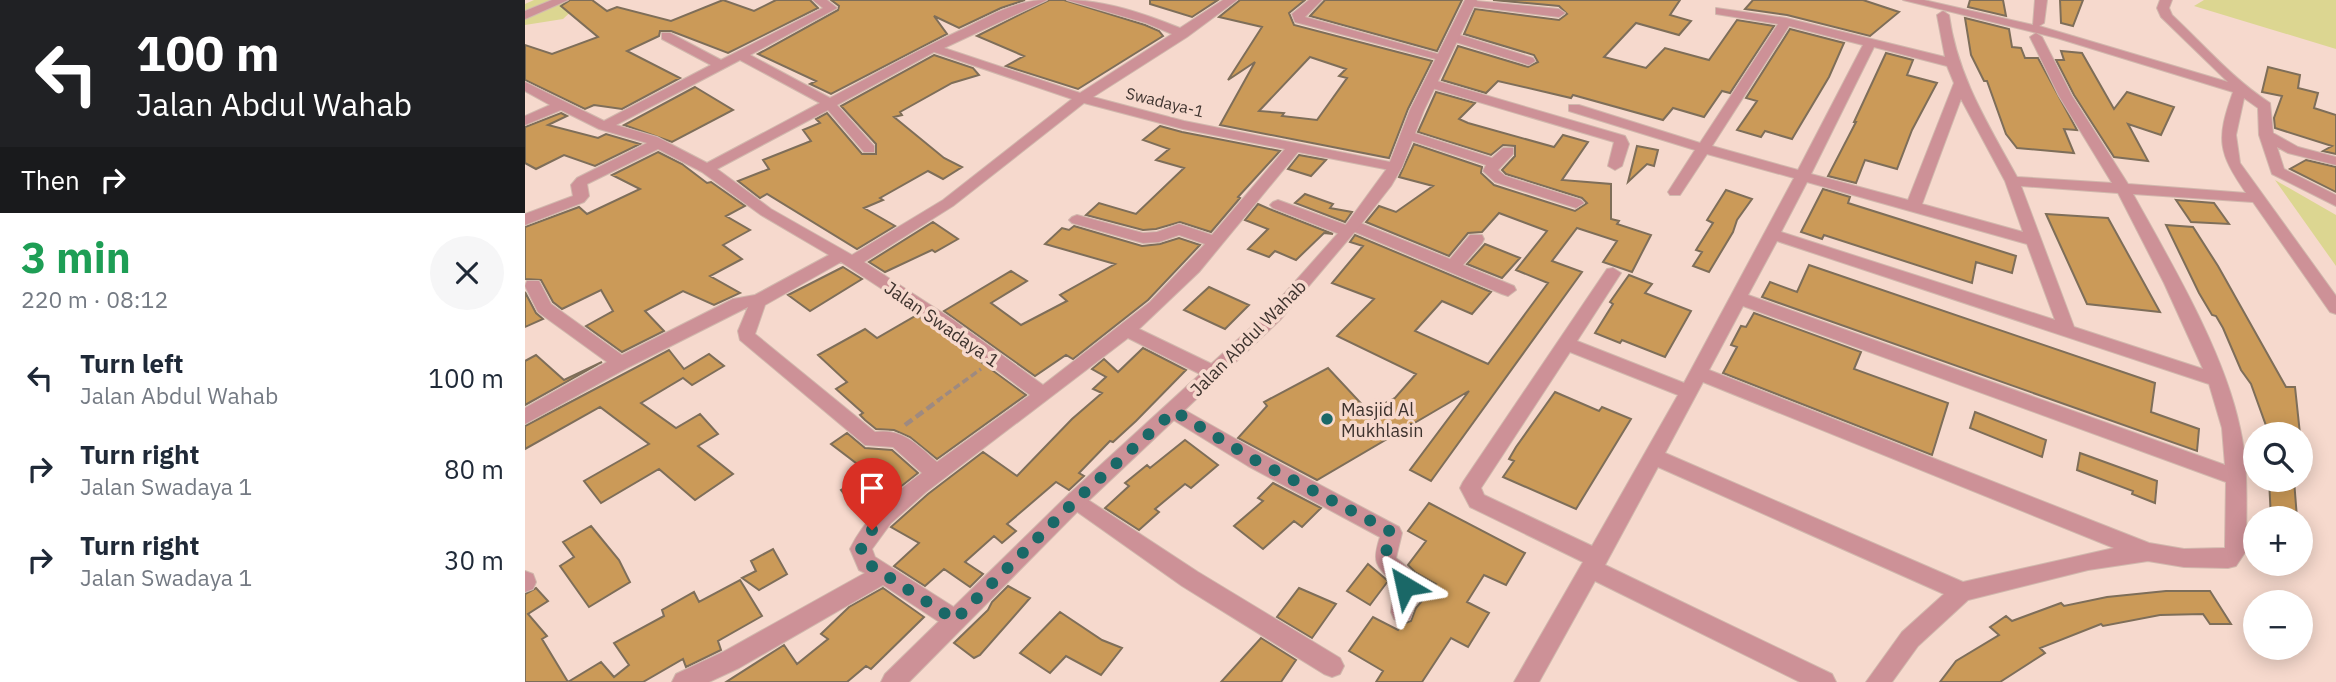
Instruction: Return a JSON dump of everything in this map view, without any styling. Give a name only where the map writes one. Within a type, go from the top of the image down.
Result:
[{"type":"street","points":[[525,15],[562,0]]},
{"type":"street","points":[[604,126],[831,8],[819,0]]},
{"type":"street","points":[[707,169],[933,48],[1012,10],[1041,0]]},
{"type":"street","points":[[1073,0],[1150,20],[1183,34]]},
{"type":"street","points":[[525,417],[621,363],[739,303],[752,300],[756,302],[846,259],[949,203],[1082,99],[1231,0]]},
{"type":"street","points":[[1316,0],[1298,14],[1299,19],[1443,57]]},
{"type":"street","points":[[1909,0],[2060,35],[2240,90],[2265,106],[2266,135],[2277,171],[2336,201]]},
{"type":"street","points":[[1698,373],[2148,552],[2184,558],[2228,559],[2235,551],[2237,477],[2231,428],[2217,380],[2196,330],[2122,188],[2052,75],[2037,30],[2041,0]]},
{"type":"street","points":[[2166,0],[2163,8],[2167,18],[2213,59],[2240,90]]},
{"type":"street","points":[[1470,1],[1559,13]]},
{"type":"street","name":"Jalan Abdul Wahab","points":[[893,682],[1076,500],[1274,316],[1351,228],[1395,167],[1430,83],[1470,1]]},
{"type":"street","points":[[1939,5],[1952,63],[1960,85],[2012,181],[2067,330]]},
{"type":"street","points":[[1720,11],[1786,22],[1952,63]]},
{"type":"street","points":[[1675,192],[1786,22]]},
{"type":"street","points":[[666,36],[722,66]]},
{"type":"street","points":[[1453,37],[1529,61]]},
{"type":"street","points":[[1526,682],[1698,373],[1804,176],[1870,43]]},
{"type":"street","name":"Swadaya-1","points":[[933,48],[1082,99],[1183,125],[1395,167]]},
{"type":"street","points":[[743,56],[828,102],[869,149]]},
{"type":"street","points":[[1430,83],[1620,139],[1622,144],[1615,166]]},
{"type":"street","points":[[1913,207],[1960,85]]},
{"type":"street","name":"Jalan Swadaya 1","points":[[525,86],[604,126],[641,135],[707,169],[767,212],[946,323],[1042,394]]},
{"type":"street","points":[[2240,90],[2227,142],[2233,163],[2336,308]]},
{"type":"street","points":[[525,121],[561,105]]},
{"type":"street","points":[[1574,108],[1703,148],[2036,241]]},
{"type":"street","points":[[1408,135],[1494,163]]},
{"type":"street","points":[[2266,135],[2293,150],[2336,161]]},
{"type":"street","points":[[525,220],[579,199],[581,196],[578,185],[582,181],[658,143]]},
{"type":"street","points":[[955,620],[883,574],[862,557],[861,549],[865,540],[885,516],[936,474],[1126,330],[1180,283],[1299,147]]},
{"type":"street","points":[[1509,151],[1494,163],[1490,171],[1500,179],[1576,202]]},
{"type":"street","points":[[2012,181],[2257,198]]},
{"type":"street","points":[[1278,205],[1351,228],[1508,290]]},
{"type":"street","points":[[1077,220],[1143,238],[1152,238],[1179,229],[1214,241]]},
{"type":"street","points":[[1772,234],[2217,380]]},
{"type":"street","points":[[1451,268],[1476,239]]},
{"type":"street","points":[[1613,273],[1470,488],[1477,501],[1824,682]]},
{"type":"street","points":[[528,282],[544,308],[621,363]]},
{"type":"street","points":[[1738,298],[2237,477]]},
{"type":"street","points":[[756,302],[756,315],[747,327],[746,336],[871,440],[887,438],[899,441],[936,474]]},
{"type":"street","points":[[1126,330],[1214,373]]},
{"type":"street","points":[[1567,344],[1687,391]]},
{"type":"street","points":[[1174,411],[1255,460],[1392,533],[1385,555],[1387,563],[1405,579],[1402,612]]},
{"type":"street","points":[[1653,456],[1962,592]]},
{"type":"street","points":[[1076,500],[1189,579],[1332,666]]},
{"type":"street","points":[[1878,682],[1910,639],[1962,592],[2088,561],[2148,552]]},
{"type":"street","points":[[684,682],[731,660],[883,574]]},
{"type":"path","points":[[887,438],[994,359]]},
{"type":"shaded area","points":[[534,0],[568,0],[577,6],[563,19],[525,25],[525,4]]},
{"type":"shaded area","points":[[2204,0],[2336,0],[2336,49],[2194,6]]},
{"type":"shaded area","points":[[2275,180],[2336,215],[2336,266]]},
{"type":"building","points":[[570,0],[592,0],[607,11],[617,7],[671,21],[723,0],[754,11],[776,0],[810,0],[818,8],[728,53],[671,31],[660,31],[659,36],[627,51],[680,78],[622,109],[594,105],[585,109],[525,80],[525,45],[552,54],[598,37],[561,6]]},
{"type":"building","points":[[831,0],[1025,0],[959,28],[934,16],[947,34],[831,94],[810,84],[816,81],[758,54],[838,10],[839,6]]},
{"type":"building","points":[[1049,0],[1064,0],[1145,25],[1159,31],[1163,36],[1078,89],[1006,66],[1024,56],[977,36]]},
{"type":"building","points":[[1150,0],[1218,0],[1192,17],[1150,4]]},
{"type":"building","points":[[1240,0],[1305,0],[1289,13],[1294,25],[1432,61],[1408,109],[1389,158],[1220,125],[1255,62],[1228,80],[1262,27],[1219,17]],"holes":[[[1310,57],[1346,69],[1339,76],[1347,78],[1317,120],[1259,111]]]},
{"type":"building","points":[[1325,0],[1462,0],[1437,51],[1310,16]]},
{"type":"building","points":[[1493,0],[1680,0],[1670,15],[1691,21],[1679,35],[1636,23],[1604,57],[1646,68],[1665,48],[1709,60],[1737,20],[1774,26],[1730,93],[1722,91],[1704,117],[1673,108],[1663,120],[1573,95],[1571,98],[1498,81],[1486,93],[1442,80],[1458,46],[1528,67],[1538,62],[1534,55],[1464,34],[1475,9],[1559,20],[1567,14],[1559,6]]},
{"type":"building","points":[[1753,0],[1863,0],[1899,12],[1870,36],[1787,15],[1745,9]]},
{"type":"building","points":[[1970,0],[2003,0],[2006,16],[1968,7]]},
{"type":"building","points":[[2060,0],[2083,0],[2073,26],[2061,23]]},
{"type":"building","points":[[1965,18],[2009,29],[2012,47],[2021,48],[2025,58],[2038,58],[2077,130],[2064,129],[2074,153],[2017,148],[2006,134],[1987,81],[1984,81],[1971,55]]},
{"type":"building","points":[[1790,29],[1844,43],[1829,77],[1792,139],[1765,131],[1761,137],[1737,130],[1757,101],[1746,98]]},
{"type":"building","points":[[2061,51],[2082,53],[2114,109],[2127,92],[2174,107],[2161,135],[2128,124],[2148,161],[2114,157],[2074,95],[2056,60],[2064,60]]},
{"type":"building","points":[[1886,53],[1913,60],[1907,75],[1937,83],[1912,130],[1897,169],[1865,160],[1856,183],[1828,176],[1856,122]]},
{"type":"building","points":[[934,55],[973,68],[979,75],[952,83],[900,112],[902,115],[894,117],[944,158],[962,167],[943,179],[928,171],[880,198],[883,200],[864,208],[895,226],[857,249],[767,194],[760,198],[738,181],[769,169],[763,160],[811,141],[803,130],[820,123],[816,119],[827,113],[862,154],[876,154],[876,144],[841,106]]},
{"type":"building","points":[[2268,67],[2300,75],[2298,88],[2318,93],[2314,108],[2336,115],[2336,154],[2323,151],[2332,146],[2275,128],[2274,118],[2282,96],[2262,92]]},
{"type":"building","points":[[695,87],[733,110],[672,142],[624,125]]},
{"type":"building","points":[[1436,92],[1475,103],[1459,119],[1468,123],[1554,147],[1563,135],[1588,142],[1562,180],[1611,184],[1611,219],[1619,221],[1617,224],[1651,235],[1632,272],[1603,262],[1617,241],[1577,228],[1552,261],[1582,272],[1431,481],[1410,470],[1469,391],[1317,480],[1238,438],[1267,406],[1264,402],[1328,368],[1369,412],[1395,398],[1416,374],[1337,336],[1374,299],[1332,283],[1363,246],[1350,242],[1355,235],[1491,292],[1472,314],[1442,301],[1415,331],[1488,364],[1548,283],[1516,270],[1547,231],[1499,213],[1482,232],[1468,233],[1449,256],[1366,222],[1379,206],[1396,212],[1433,186],[1399,177],[1414,144],[1482,167],[1481,173],[1494,185],[1575,211],[1587,203],[1582,198],[1506,174],[1502,170],[1515,156],[1515,146],[1503,145],[1491,155],[1418,132]]},
{"type":"building","points":[[561,113],[567,116],[548,125],[598,138],[606,134],[640,144],[595,166],[564,155],[536,169],[525,163],[525,127]]},
{"type":"building","points":[[1160,126],[1280,151],[1238,197],[1240,198],[1211,232],[1180,222],[1143,230],[1086,215],[1099,203],[1136,214],[1184,168],[1156,160],[1169,149],[1143,140]]},
{"type":"building","points":[[1637,146],[1658,150],[1654,166],[1647,164],[1628,182]]},
{"type":"building","points":[[658,152],[682,164],[707,183],[711,182],[745,206],[726,216],[750,230],[723,245],[742,259],[710,276],[740,293],[714,305],[683,291],[645,311],[664,331],[622,352],[586,326],[613,311],[601,290],[562,309],[553,302],[541,280],[525,279],[525,227],[579,207],[587,214],[640,189],[612,175]]},
{"type":"building","points":[[1299,155],[1326,160],[1311,176],[1288,169]]},
{"type":"building","points":[[2306,160],[2336,167],[2336,192],[2290,169]]},
{"type":"building","points":[[1823,189],[1850,197],[1848,203],[2016,256],[2012,273],[1976,262],[1972,283],[1824,235],[1822,239],[1801,232]]},
{"type":"building","points":[[1726,190],[1752,199],[1737,220],[1733,232],[1709,272],[1693,266],[1702,252],[1696,250],[1713,223],[1707,220]]},
{"type":"building","points":[[1305,194],[1333,204],[1330,208],[1352,212],[1345,222],[1295,203]]},
{"type":"building","points":[[2176,200],[2214,203],[2229,224],[2191,222]]},
{"type":"building","points":[[1258,204],[1333,234],[1324,233],[1296,260],[1275,251],[1269,257],[1248,249],[1268,229],[1245,220]]},
{"type":"building","points":[[2046,214],[2108,218],[2160,312],[2087,304]]},
{"type":"building","points":[[933,222],[958,239],[935,252],[932,250],[885,272],[869,262]]},
{"type":"building","points":[[2166,225],[2193,227],[2286,387],[2295,387],[2299,422],[2265,422],[2251,384],[2241,370],[2223,328],[2199,293]]},
{"type":"building","points":[[1074,226],[1142,246],[1179,238],[1200,245],[1148,300],[1073,359],[1066,355],[1035,376],[944,311],[1011,271],[1027,281],[991,303],[1021,325],[1067,301],[1060,295],[1115,264],[1045,244],[1062,228],[1069,230]]},
{"type":"building","points":[[1485,244],[1520,258],[1502,278],[1467,264]]},
{"type":"building","points":[[1809,265],[2155,383],[2151,412],[2199,429],[2197,451],[1762,297],[1770,282],[1797,292]]},
{"type":"building","points":[[843,267],[862,279],[810,311],[788,295]]},
{"type":"building","points":[[1629,275],[1652,284],[1645,293],[1691,311],[1665,357],[1622,340],[1620,343],[1595,333],[1613,304],[1610,302]]},
{"type":"building","points":[[1209,287],[1249,305],[1225,329],[1184,310]]},
{"type":"building","points":[[525,292],[536,313],[543,319],[525,327]]},
{"type":"building","points":[[1754,313],[1861,352],[1854,369],[1948,403],[1932,455],[1723,373],[1737,347],[1731,345],[1741,326],[1746,327]]},
{"type":"building","points":[[917,315],[1026,395],[937,459],[910,437],[894,430],[876,429],[865,420],[860,415],[863,413],[836,389],[847,382],[818,355],[865,329],[877,338]]},
{"type":"building","points":[[1143,348],[1186,370],[1136,421],[1113,442],[1110,441],[1079,473],[1084,476],[1069,490],[1056,482],[1007,524],[1016,531],[1002,543],[994,536],[965,562],[983,574],[970,587],[944,569],[925,586],[894,566],[919,543],[891,527],[928,494],[983,452],[1017,476],[1072,419],[1102,393],[1093,389],[1106,377],[1092,369],[1104,359],[1118,372]]},
{"type":"building","points":[[669,350],[684,369],[709,354],[724,366],[692,385],[683,378],[641,403],[676,428],[700,414],[718,434],[698,446],[733,474],[695,500],[659,469],[601,503],[584,481],[649,444],[600,407],[525,449],[525,426]]},
{"type":"building","points":[[536,355],[564,380],[602,362],[525,405],[525,361]]},
{"type":"building","points":[[1555,392],[1599,411],[1602,407],[1631,419],[1576,509],[1503,477],[1514,461],[1509,459],[1516,447]]},
{"type":"building","points":[[1975,412],[2046,440],[2042,457],[1970,428]]},
{"type":"building","points":[[847,433],[865,448],[892,450],[918,473],[889,496],[865,521],[841,490],[869,473],[831,444]]},
{"type":"building","points":[[1185,440],[1218,465],[1191,488],[1185,484],[1155,509],[1159,512],[1139,530],[1105,508],[1129,486],[1125,483],[1147,465],[1150,468]]},
{"type":"building","points":[[2080,453],[2157,481],[2155,503],[2132,494],[2133,491],[2077,470]]},
{"type":"building","points":[[1273,483],[1321,508],[1302,527],[1294,521],[1263,549],[1234,526],[1263,501],[1258,498]]},
{"type":"building","points":[[2270,492],[2295,492],[2296,506],[2270,506]]},
{"type":"building","points":[[1429,503],[1525,553],[1506,585],[1484,575],[1467,602],[1489,613],[1468,647],[1451,638],[1422,682],[1376,682],[1383,671],[1349,651],[1373,617],[1398,630],[1411,621],[1416,608],[1436,584],[1408,565],[1426,541],[1408,531]]},
{"type":"building","points":[[591,526],[619,560],[630,582],[589,607],[560,566],[574,557],[563,542]]},
{"type":"building","points":[[773,549],[787,574],[759,590],[742,578],[756,571],[751,561]]},
{"type":"building","points":[[1368,564],[1388,581],[1370,605],[1347,591]]},
{"type":"building","points":[[740,580],[762,616],[718,641],[721,650],[686,667],[683,659],[643,682],[568,682],[601,662],[614,677],[629,665],[614,643],[664,616],[662,610],[694,592],[699,602]]},
{"type":"building","points":[[1008,586],[1030,598],[980,655],[974,658],[954,643]]},
{"type":"building","points":[[536,588],[548,601],[528,614],[547,636],[542,639],[568,682],[525,682],[525,594]]},
{"type":"building","points":[[883,588],[924,617],[871,669],[866,666],[847,682],[726,682],[784,645],[797,664],[828,639],[821,634],[849,607]]},
{"type":"building","points":[[1299,588],[1336,604],[1312,638],[1277,617]]},
{"type":"building","points":[[2166,591],[2210,591],[2231,624],[2210,624],[2203,614],[2160,615],[2103,626],[2101,624],[2040,648],[2045,653],[2000,682],[1940,682],[1956,661],[1999,635],[1990,627],[2006,616],[2012,621],[2061,603],[2064,606],[2107,597]]},
{"type":"building","points":[[1060,612],[1102,640],[1122,648],[1101,675],[1066,656],[1050,673],[1020,653]]},
{"type":"building","points":[[1261,638],[1296,660],[1281,682],[1221,682]]},
{"type":"place","name":"Masjid Al Mukhlasin","points":[[1327,419]]},
{"type":"route","points":[[872,530],[861,549],[862,557],[867,563],[955,620],[1076,500],[1174,411],[1255,460],[1392,533],[1385,555],[1387,563],[1405,579],[1405,586]]}]
